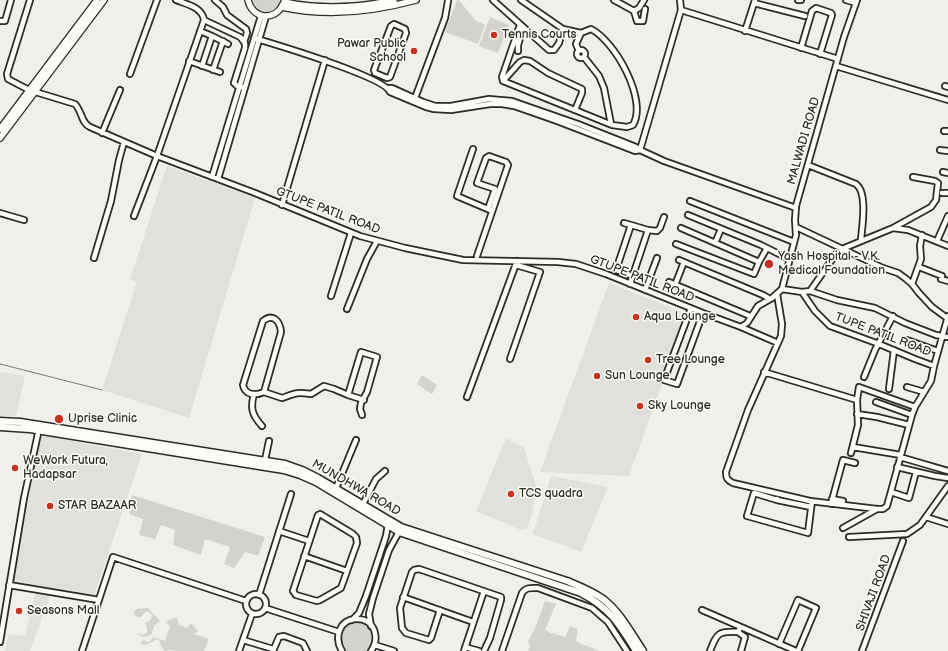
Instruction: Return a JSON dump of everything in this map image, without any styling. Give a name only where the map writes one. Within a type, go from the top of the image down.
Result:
[{"type":"highway","name":"MUNDHWA ROAD","points":[[0,421],[20,422],[40,428],[265,466],[300,475],[316,482],[400,529],[581,593],[598,602],[605,608],[624,632],[636,651]]},
{"type":"highway","name":"MUNDHWA ROAD","points":[[0,427],[40,428],[285,464],[302,470],[336,488],[362,504],[388,523]]},
{"type":"highway","name":"MUNDHWA ROAD","points":[[400,529],[583,588],[602,598],[609,604],[628,628],[643,651]]},
{"type":"main road","points":[[0,138],[31,91],[97,0]]},
{"type":"main road","points":[[0,129],[104,0]]},
{"type":"main road","points":[[248,0],[252,10],[264,16],[275,14],[283,3]]},
{"type":"main road","points":[[283,3],[330,8],[358,6],[394,0]]},
{"type":"main road","points":[[283,3],[311,12],[348,12],[387,7],[416,0]]},
{"type":"street","points":[[0,21],[5,21],[11,0]]},
{"type":"street","name":"GTUPE PATIL ROAD","points":[[30,0],[7,74],[8,79],[31,91],[75,104],[80,110],[87,126],[102,133],[351,233],[376,241],[463,260],[517,263],[558,262],[576,264],[645,290],[690,311],[741,327],[778,343]]},
{"type":"street","points":[[130,74],[157,0]]},
{"type":"street","points":[[176,0],[196,8],[203,16],[204,20],[240,37],[244,42]]},
{"type":"street","points":[[215,0],[223,7],[227,15],[246,29],[247,33],[244,42],[245,48],[234,82],[242,87]]},
{"type":"street","points":[[493,0],[549,50],[554,50],[560,42],[563,29]]},
{"type":"street","points":[[521,0],[563,29],[581,34]]},
{"type":"street","points":[[614,0],[634,11],[637,21],[643,21],[645,9]]},
{"type":"street","points":[[634,11],[639,8],[644,0]]},
{"type":"street","points":[[640,150],[681,10],[680,0]]},
{"type":"street","points":[[846,0],[856,2]]},
{"type":"street","points":[[415,98],[444,18],[448,1]]},
{"type":"street","points":[[745,31],[755,1],[805,16]]},
{"type":"street","name":"MALWADI ROAD","points":[[782,289],[796,235],[796,208],[838,59],[856,2]]},
{"type":"street","points":[[801,48],[812,11],[816,8],[820,9],[831,13],[832,15],[820,54]]},
{"type":"street","points":[[681,10],[838,59]]},
{"type":"street","points":[[215,178],[256,38],[264,16]]},
{"type":"street","points":[[134,216],[157,156],[204,20]]},
{"type":"street","points":[[394,24],[405,29],[406,32],[390,77],[387,78],[380,75],[375,73],[374,70],[391,26],[394,24]]},
{"type":"street","points":[[518,51],[522,27]]},
{"type":"street","points":[[503,82],[502,77],[522,27]]},
{"type":"street","points":[[503,82],[611,124],[627,127],[633,125],[636,121],[637,106],[632,82],[627,71],[607,42],[596,31],[591,29],[588,29],[581,34],[576,44],[579,51],[582,50],[585,52],[584,57],[599,76],[604,88],[611,124]]},
{"type":"street","points":[[200,31],[225,42],[213,70]]},
{"type":"street","points":[[202,66],[212,36]]},
{"type":"street","points":[[256,38],[325,60],[435,106],[446,107],[475,104]]},
{"type":"street","points":[[241,60],[249,63]]},
{"type":"street","points":[[282,205],[325,60]]},
{"type":"street","points":[[503,82],[520,62],[524,60],[530,61],[548,73],[582,89],[575,110]]},
{"type":"street","points":[[189,61],[220,72]]},
{"type":"street","points":[[836,66],[948,100]]},
{"type":"street","points":[[378,82],[380,75]]},
{"type":"street","points":[[389,88],[390,92],[434,109],[451,110],[495,99],[512,101],[578,124],[616,142],[636,147],[666,162],[796,208]]},
{"type":"street","points":[[102,133],[120,90]]},
{"type":"street","points":[[94,258],[111,201],[124,142]]},
{"type":"street","points":[[473,150],[456,196],[491,210]]},
{"type":"street","points":[[940,150],[948,150]]},
{"type":"street","points":[[478,256],[491,210],[508,165],[506,162],[489,156],[486,158],[477,183],[495,189],[491,210]]},
{"type":"street","points":[[808,165],[856,184],[860,187],[863,196],[861,240]]},
{"type":"street","points":[[810,291],[836,254],[842,249],[893,228],[931,207],[936,200],[938,186],[936,182],[913,178]]},
{"type":"street","points":[[942,193],[948,193]]},
{"type":"street","points":[[690,200],[794,242]]},
{"type":"street","points":[[0,213],[24,220]]},
{"type":"street","points":[[688,215],[767,248],[789,259]]},
{"type":"street","points":[[937,241],[948,216]]},
{"type":"street","points":[[624,223],[654,231],[659,230],[664,217]]},
{"type":"street","points":[[631,225],[616,270],[632,276]]},
{"type":"street","points":[[741,327],[747,323],[750,316],[758,306],[770,299],[782,289],[802,292],[810,291],[837,300],[875,308],[911,325],[942,336],[948,317],[932,307],[918,293],[912,284],[898,273],[796,227]]},
{"type":"street","points":[[681,228],[759,262]]},
{"type":"street","points":[[893,228],[908,230],[948,246]]},
{"type":"street","points":[[715,243],[721,229]]},
{"type":"street","points":[[630,284],[648,230]]},
{"type":"street","points":[[331,296],[351,233]]},
{"type":"street","points":[[912,284],[921,260],[920,246],[922,236]]},
{"type":"street","points":[[347,309],[364,265],[376,241]]},
{"type":"street","points":[[676,244],[754,274],[767,248]]},
{"type":"street","points":[[645,290],[657,258]]},
{"type":"street","points":[[679,260],[770,299]]},
{"type":"street","points":[[675,285],[684,262]]},
{"type":"street","points":[[467,396],[517,263],[540,272],[510,360]]},
{"type":"street","points":[[919,267],[936,273],[942,276],[942,279],[948,281]]},
{"type":"street","points":[[669,282],[750,316]]},
{"type":"street","name":"TUPE PATIL ROAD","points":[[802,292],[815,311],[830,326],[934,366],[942,336],[948,337]]},
{"type":"street","points":[[777,294],[782,324],[781,336],[748,410],[726,472],[726,476],[728,481],[733,483],[779,494],[812,501],[843,501]]},
{"type":"street","points":[[690,311],[664,380],[677,384],[703,315]]},
{"type":"street","points":[[864,377],[875,350],[893,316]]},
{"type":"street","points":[[264,392],[281,332],[280,326],[276,320],[271,317],[268,317],[263,321],[242,385],[244,391],[254,394],[264,392],[282,398],[293,393],[300,392],[312,394],[324,386],[364,400]]},
{"type":"street","points":[[907,340],[938,351]]},
{"type":"street","points":[[890,389],[894,350]]},
{"type":"street","points":[[348,395],[360,353],[361,352],[377,357],[364,400],[361,403],[360,409],[362,415]]},
{"type":"street","points":[[843,528],[877,510],[886,508],[912,415],[915,407],[931,382],[934,366]]},
{"type":"street","points":[[764,372],[857,400]]},
{"type":"street","points":[[851,453],[858,425],[857,400],[859,387],[915,407]]},
{"type":"street","points":[[907,387],[924,392]]},
{"type":"street","points":[[254,394],[251,406],[257,421],[262,426]]},
{"type":"street","points":[[876,402],[912,415]]},
{"type":"street","points":[[857,414],[877,417],[909,425]]},
{"type":"street","points":[[0,642],[24,498],[40,428]]},
{"type":"street","points":[[336,488],[356,440]]},
{"type":"street","points":[[266,460],[269,441]]},
{"type":"street","points":[[853,447],[900,456],[948,471]]},
{"type":"street","points":[[832,501],[843,460],[855,463]]},
{"type":"street","points":[[897,467],[948,478]]},
{"type":"street","points":[[362,504],[376,479],[385,470]]},
{"type":"street","points":[[891,492],[909,498],[916,472]]},
{"type":"street","points":[[849,537],[907,534],[920,525],[948,486]]},
{"type":"street","points":[[811,507],[777,500],[754,493],[747,516],[808,533],[812,501]]},
{"type":"street","points":[[259,595],[291,494]]},
{"type":"street","points":[[777,500],[779,494]]},
{"type":"street","points":[[832,501],[877,510]]},
{"type":"street","points":[[320,514],[353,534],[356,537],[357,542],[341,588],[320,600],[314,601],[296,595],[293,591],[309,541],[320,514]]},
{"type":"street","points":[[926,517],[948,524]]},
{"type":"street","points":[[342,651],[338,641],[339,632],[342,626],[352,620],[359,612],[366,596],[386,536],[388,523]]},
{"type":"street","points":[[371,651],[375,645],[376,636],[369,614],[389,550],[400,529]]},
{"type":"street","points":[[279,531],[309,541]]},
{"type":"street","name":"SHIVAJI ROAD","points":[[862,651],[903,541]]},
{"type":"street","points":[[304,556],[347,570]]},
{"type":"street","points":[[82,651],[113,557],[246,601]]},
{"type":"street","points":[[440,610],[429,640],[406,633],[402,628],[400,612],[403,597],[412,572],[416,569],[501,597],[488,643],[484,651]]},
{"type":"street","points":[[9,584],[99,600]]},
{"type":"street","points":[[502,651],[522,593],[529,588],[538,588],[592,608],[608,622],[626,651]]},
{"type":"street","points":[[479,651],[464,649],[484,591]]},
{"type":"street","points":[[259,595],[265,600],[265,608],[261,613],[252,614],[246,608],[246,601],[251,596],[259,595]]},
{"type":"street","points":[[403,597],[473,622]]},
{"type":"street","points":[[702,610],[739,630],[797,651],[816,608],[798,600],[780,644]]},
{"type":"street","points":[[265,608],[339,632]]},
{"type":"street","points":[[239,651],[252,614]]},
{"type":"street","points":[[352,620],[362,620],[372,626]]},
{"type":"street","points":[[710,651],[715,638],[718,635],[724,631],[739,630]]},
{"type":"street","points":[[739,630],[745,637],[741,651]]},
{"type":"street","points":[[243,640],[273,650],[278,637],[284,636],[303,644],[307,651]]},
{"type":"street","points":[[375,645],[394,651]]},
{"type":"shaded area","points":[[252,0],[280,0],[275,9],[266,12],[258,9]]},
{"type":"shaded area","points":[[457,0],[459,0],[475,20],[485,25],[478,44],[445,32]]},
{"type":"shaded area","name":"Tennis Courts","points":[[490,17],[509,25],[498,53],[479,46]]},
{"type":"shaded area","points":[[167,166],[255,198],[189,418],[102,390],[137,282],[130,279]]},
{"type":"shaded area","points":[[609,283],[687,314],[629,476],[540,472]]},
{"type":"shaded area","points":[[0,372],[25,376],[16,416],[0,416]]},
{"type":"shaded area","points":[[422,375],[437,385],[432,394],[417,384]]},
{"type":"shaded area","name":"Seasons Mall","points":[[40,435],[142,454],[93,599],[34,592],[13,587]]},
{"type":"shaded area","points":[[506,438],[524,448],[537,488],[531,517],[527,529],[525,530],[521,530],[476,511]]},
{"type":"shaded area","points":[[551,476],[608,487],[581,552],[533,534]]},
{"type":"shaded area","points":[[132,495],[265,537],[258,556],[245,552],[234,568],[224,564],[230,547],[205,539],[201,555],[173,545],[175,530],[161,525],[155,539],[139,535],[143,519],[129,514]]},
{"type":"shaded area","points":[[35,594],[50,596],[30,651],[5,651],[9,634],[25,636]]},
{"type":"shaded area","points":[[545,601],[556,604],[545,630],[565,637],[570,626],[578,629],[576,641],[599,651],[528,651],[530,647],[528,641],[536,626]]},
{"type":"shaded area","points":[[148,608],[160,621],[154,626],[151,635],[143,637],[138,635],[139,633],[141,635],[147,633],[145,623],[151,620],[152,615],[148,611],[141,617],[137,617],[134,614],[136,609]]},
{"type":"shaded area","points":[[177,618],[179,625],[187,628],[191,623],[198,631],[194,634],[209,639],[204,651],[164,651],[158,639],[146,645],[141,644],[142,640],[148,642],[152,640],[153,637],[165,641],[170,626],[165,622]]},
{"type":"shaded area","points":[[357,621],[367,625],[372,633],[373,642],[368,651],[346,651],[341,642],[342,633],[347,625]]},
{"type":"waterway","points":[[0,364],[102,390]]},
{"type":"place","name":"Tennis Courts","points":[[494,35]]},
{"type":"place","name":"Pawar Public School","points":[[414,51]]},
{"type":"place","name":"Yash Hospital - V.K. Medical Foundation","points":[[769,264]]},
{"type":"place","name":"Aqua Lounge","points":[[636,317]]},
{"type":"place","name":"Tree Lounge","points":[[648,360]]},
{"type":"place","name":"Sun Lounge","points":[[597,376]]},
{"type":"place","name":"Sky Lounge","points":[[640,406]]},
{"type":"place","name":"Uprise Clinic","points":[[59,419]]},
{"type":"place","name":"WeWork Futura, Hadapsar","points":[[15,468]]},
{"type":"place","name":"TCS quadra","points":[[511,494]]},
{"type":"place","name":"STAR BAZAAR","points":[[50,506]]},
{"type":"place","name":"Seasons Mall","points":[[19,611]]}]
